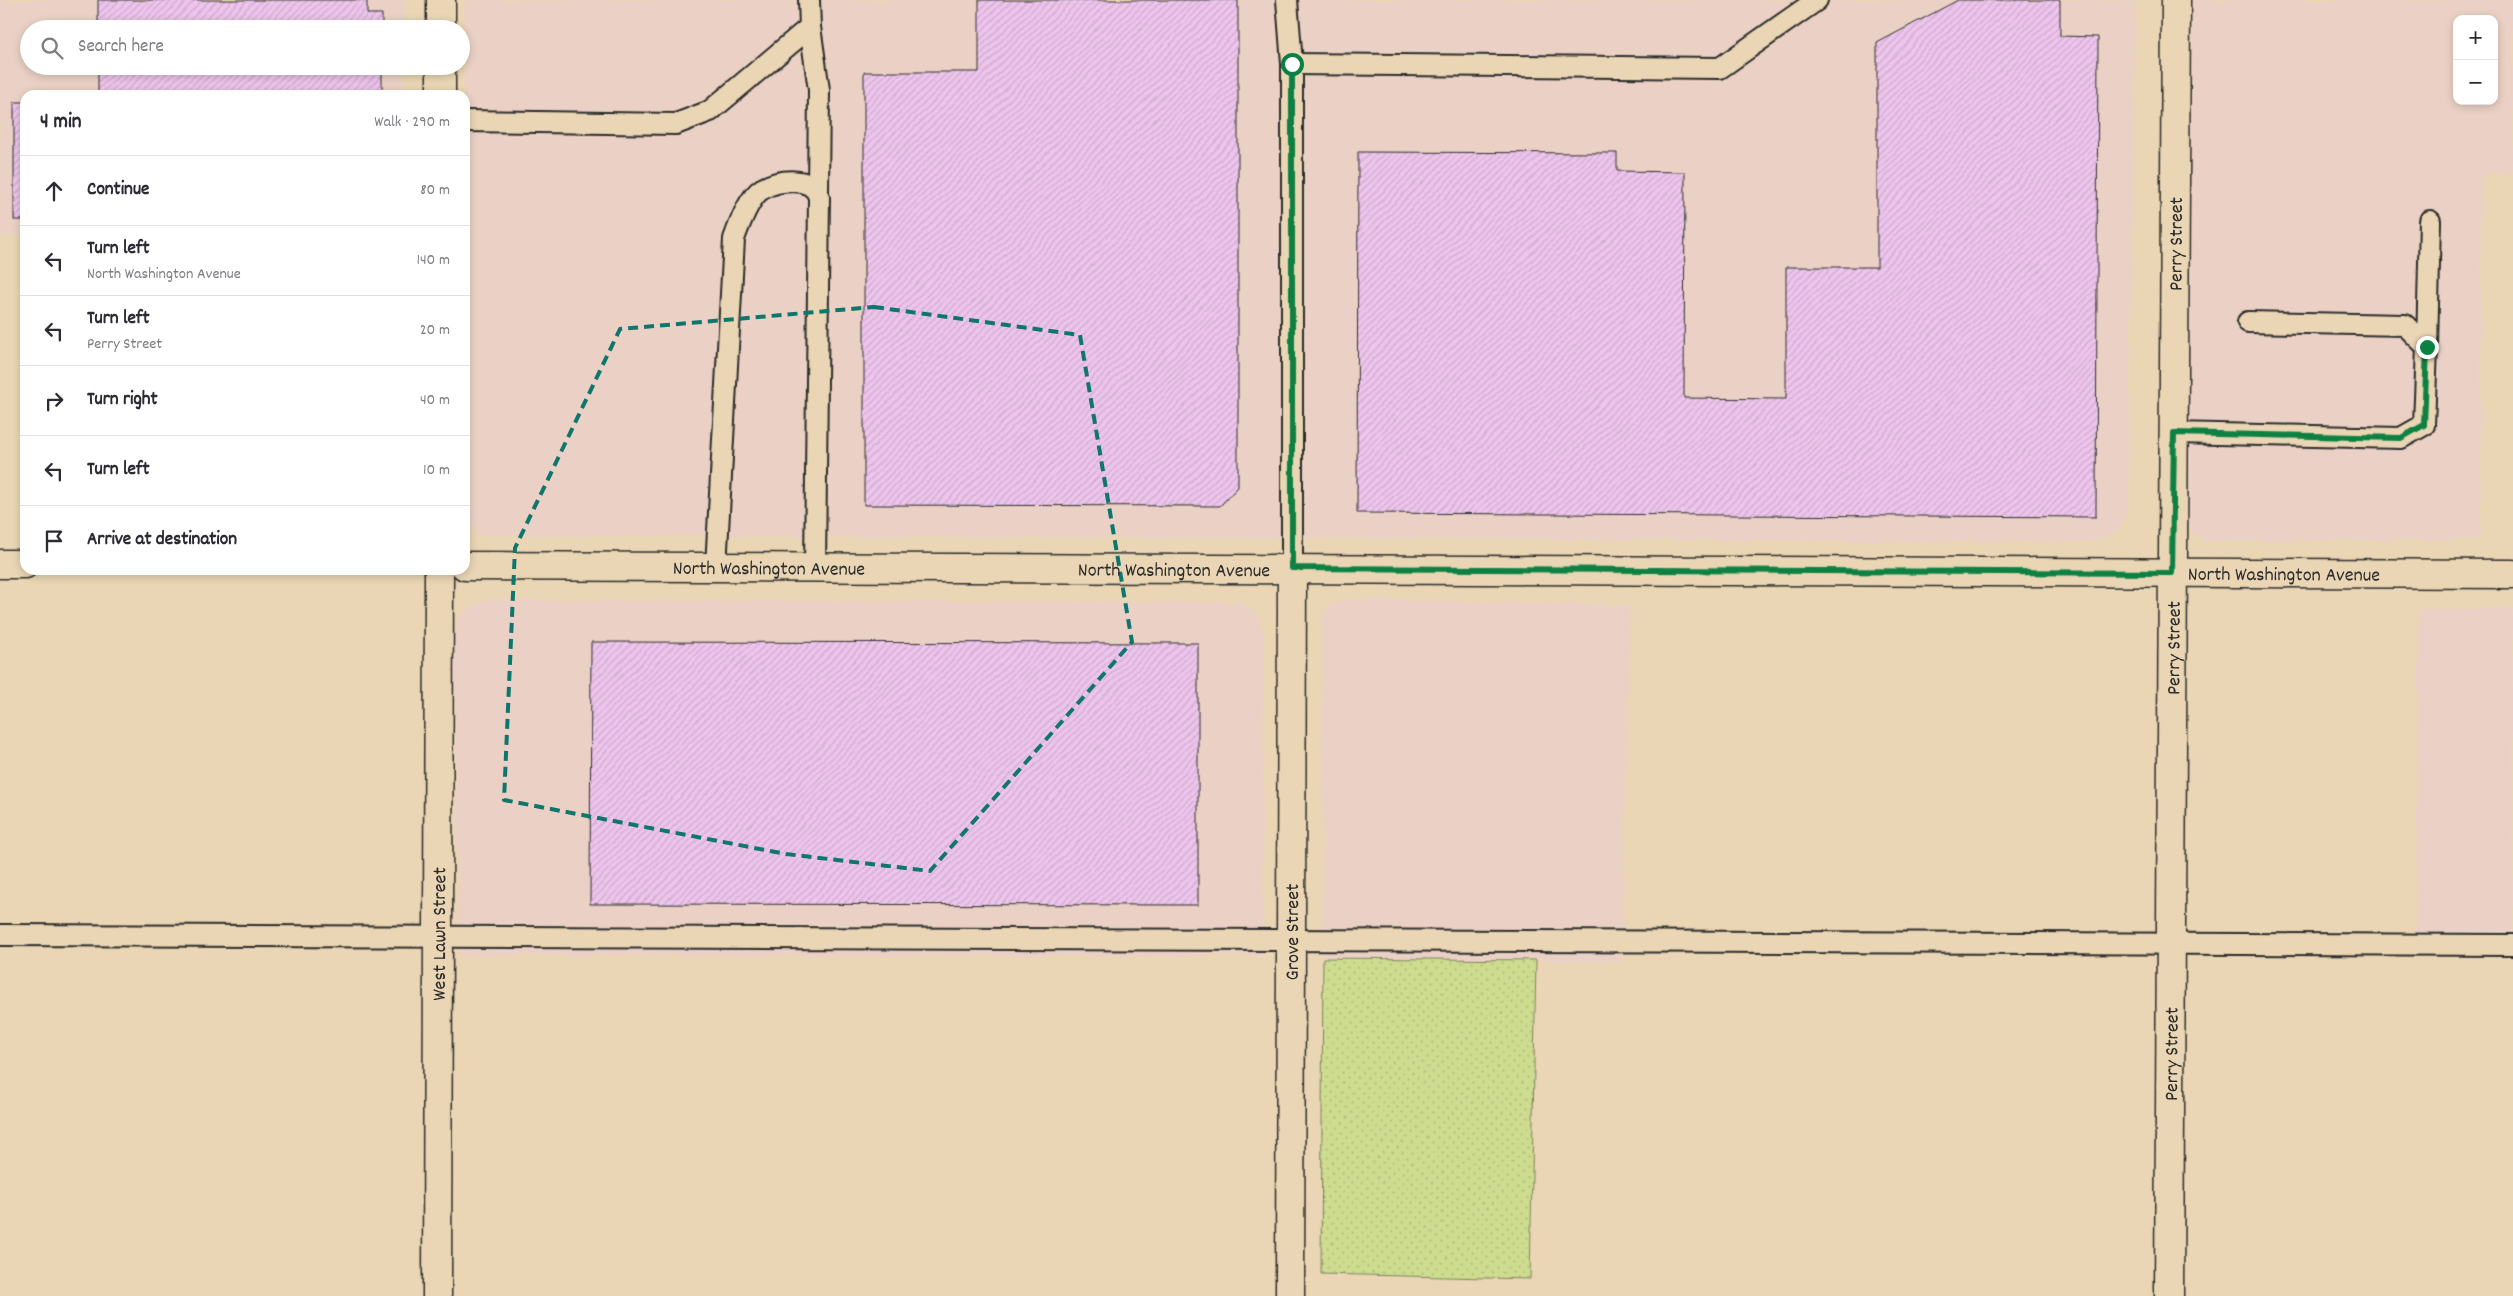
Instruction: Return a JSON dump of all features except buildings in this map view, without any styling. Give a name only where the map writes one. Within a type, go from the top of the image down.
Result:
[{"type":"street","points":[[441,0],[441,20]]},
{"type":"street","name":"Perry Street","points":[[2169,1296],[2176,0]]},
{"type":"street","points":[[441,75],[441,90]]},
{"type":"street","points":[[0,564],[20,564]]},
{"type":"street","name":"North Washington Avenue","points":[[470,566],[2513,574]]},
{"type":"street","name":"Grove Street","points":[[1290,1296],[1292,568]]},
{"type":"street","name":"West Lawn Street","points":[[437,1296],[439,575]]},
{"type":"lane","points":[[809,0],[810,28],[819,90],[815,567]]},
{"type":"lane","points":[[1287,0],[1292,64],[1292,568]]},
{"type":"lane","points":[[1292,64],[1720,68],[1817,0]]},
{"type":"lane","points":[[470,121],[676,124],[710,111],[810,28]]},
{"type":"lane","points":[[716,567],[734,239],[742,216],[761,190],[788,181],[808,183],[818,192]]},
{"type":"lane","points":[[2174,433],[2401,438],[2424,425],[2430,221]]},
{"type":"lane","points":[[2248,322],[2405,325],[2427,347]]},
{"type":"lane","points":[[0,935],[2513,946]]},
{"type":"highlighted area","points":[[874,307],[1080,335],[1132,642],[930,871],[786,854],[504,800],[515,548],[620,329]]},
{"type":"shaded area","points":[[0,0],[405,0],[405,20],[20,20],[20,75],[404,75],[404,90],[20,90],[20,236],[0,236]]},
{"type":"shaded area","points":[[464,0],[2136,0],[2128,513],[2118,530],[2100,540],[2079,542],[482,535],[470,526],[470,90],[464,90],[464,75],[470,75],[470,20],[464,20]]},
{"type":"shaded area","points":[[2193,0],[2513,0],[2513,173],[2481,174],[2481,540],[2207,541],[2192,533],[2184,516]]},
{"type":"shaded area","points":[[1347,599],[1630,605],[1622,962],[1323,958],[1322,617],[1328,606]]},
{"type":"shaded area","points":[[487,600],[1239,602],[1255,612],[1264,631],[1263,956],[459,956],[454,636],[459,617],[470,607]]},
{"type":"shaded area","points":[[2419,609],[2513,609],[2513,956],[2415,956]]},
{"type":"green space","points":[[1323,958],[1536,960],[1530,1279],[1321,1274]]},
{"type":"route","points":[[1292,64],[1292,568],[2172,573],[2174,433],[2401,438],[2424,425],[2427,347]]}]
